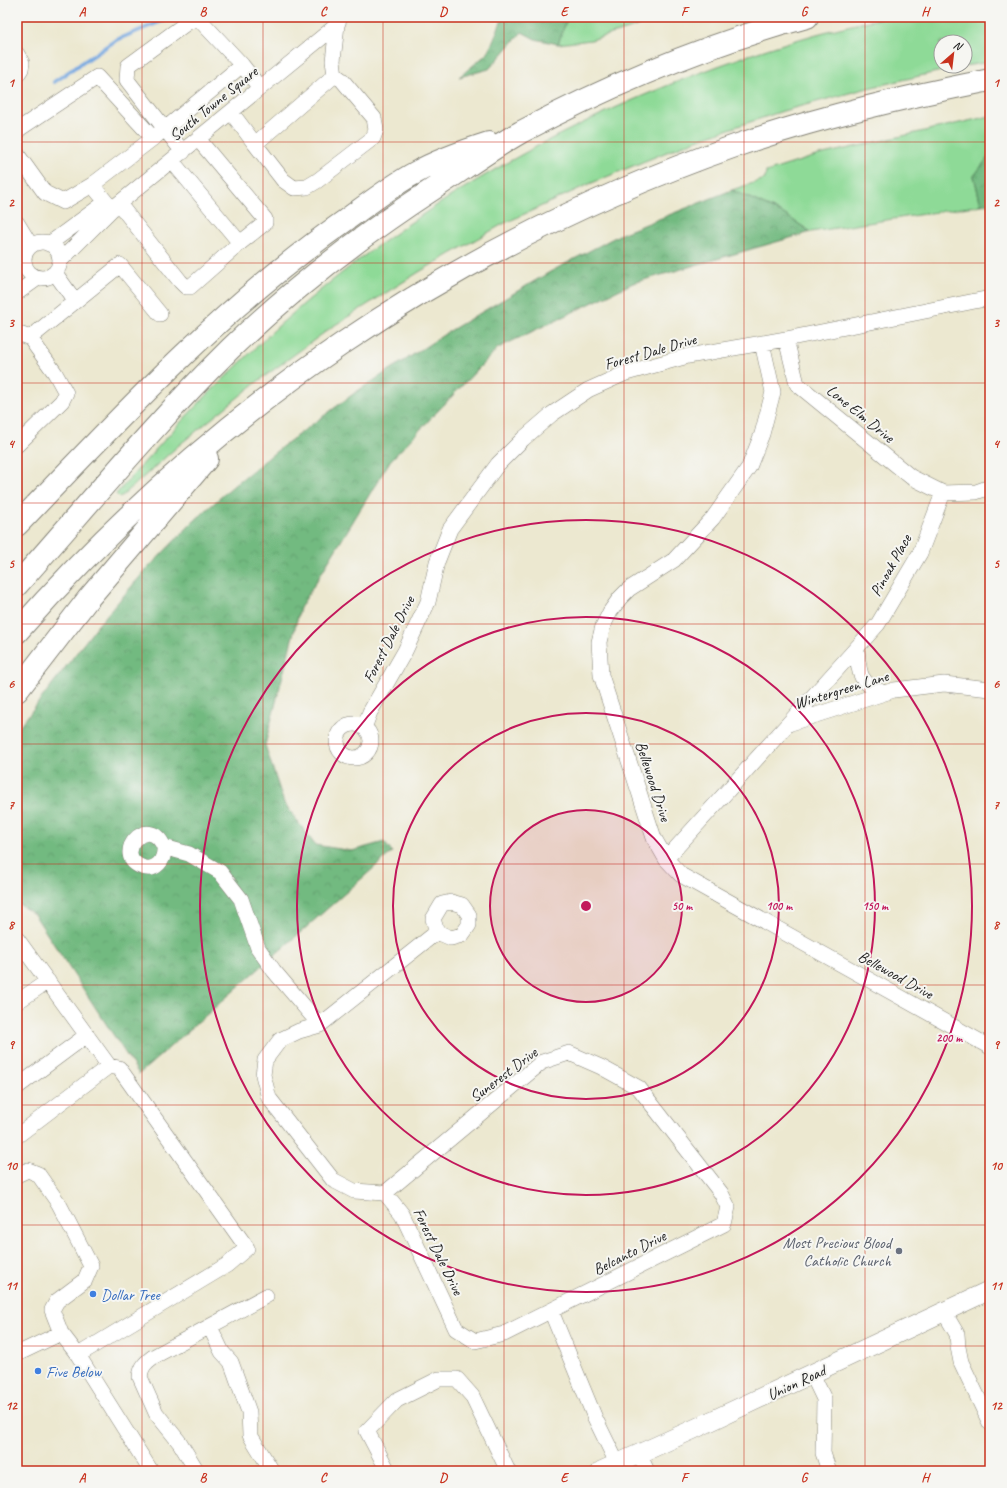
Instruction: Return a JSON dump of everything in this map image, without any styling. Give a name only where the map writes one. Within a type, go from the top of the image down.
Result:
[{"type":"highway","points":[[17,585],[183,396],[285,299],[396,213],[519,134],[581,102],[646,72],[715,45],[807,17]]},
{"type":"highway","points":[[17,632],[86,557],[136,507],[248,411],[360,330],[482,257],[605,197],[671,169],[737,145],[804,124],[877,104],[990,80]]},
{"type":"highway","points":[[17,525],[194,345],[235,308],[321,237],[415,173],[455,154],[519,134]]},
{"type":"highway","points":[[17,691],[92,593],[248,411]]},
{"type":"main road","name":"Union Road","points":[[609,1467],[990,1290]]},
{"type":"street","points":[[240,243],[177,156],[165,129],[127,80],[128,66],[188,22],[198,18],[242,65],[260,88]]},
{"type":"street","points":[[232,112],[283,180],[294,188],[307,187],[317,181],[374,138],[376,130],[374,118],[336,75],[333,62],[339,21]]},
{"type":"street","name":"South Towne Square","points":[[31,246],[43,242],[48,244],[112,205],[232,112],[339,21]]},
{"type":"street","points":[[17,54],[22,63],[21,69],[17,76]]},
{"type":"street","points":[[17,154],[45,193],[63,202],[92,185],[165,129],[242,65]]},
{"type":"street","points":[[255,144],[336,75]]},
{"type":"street","points":[[17,132],[19,129],[97,77],[153,138]]},
{"type":"street","points":[[92,185],[112,205],[180,281],[186,286],[190,287],[265,223],[265,219],[198,139]]},
{"type":"street","name":"South Towne Square","points":[[17,293],[38,278],[50,277],[112,205]]},
{"type":"street","points":[[18,226],[31,246],[20,264],[25,266],[28,272],[38,278]]},
{"type":"street","points":[[48,244],[56,250],[59,255],[58,267],[75,301]]},
{"type":"street","points":[[17,445],[62,401],[66,392],[55,373],[23,335],[75,301],[120,265],[160,314]]},
{"type":"street","name":"Forest Dale Drive","points":[[364,728],[370,712],[405,651],[428,602],[436,562],[450,529],[498,464],[523,439],[552,414],[588,390],[626,373],[688,356],[786,340],[990,298]]},
{"type":"street","name":"Lone Elm Drive","points":[[786,340],[797,384],[911,477],[943,493]]},
{"type":"street","name":"Bellewood Drive","points":[[762,344],[773,392],[762,434],[748,466],[713,518],[674,560],[629,589],[620,598],[610,612],[603,626],[599,642],[601,675],[654,838],[666,860],[681,875],[990,1047]]},
{"type":"street","points":[[770,402],[781,391],[792,388],[804,390]]},
{"type":"street","points":[[943,493],[976,492],[990,487]]},
{"type":"street","name":"Pinoak Place","points":[[788,724],[878,624],[920,553],[943,493]]},
{"type":"street","points":[[857,648],[858,668],[865,683],[873,689],[884,693]]},
{"type":"street","name":"Wintergreen Lane","points":[[666,860],[788,724],[894,690],[944,684],[990,689]]},
{"type":"street","points":[[164,847],[189,854],[220,872],[241,899],[258,948],[274,971],[320,1026]]},
{"type":"street","points":[[385,1193],[354,1191],[333,1180],[269,1098],[263,1075],[265,1060],[280,1040],[299,1031],[320,1026],[437,932]]},
{"type":"street","points":[[17,939],[109,1066],[119,1068],[247,1248],[227,1266],[78,1355]]},
{"type":"street","points":[[17,1002],[48,981]]},
{"type":"street","points":[[17,1087],[87,1035]]},
{"type":"street","name":"Sunerest Drive","points":[[385,1193],[542,1062],[569,1054],[601,1067],[639,1088],[721,1193],[728,1207],[724,1224]]},
{"type":"street","points":[[17,1136],[109,1066]]},
{"type":"street","points":[[17,1175],[28,1170],[38,1174],[59,1204],[91,1266],[85,1280],[57,1301],[52,1310],[61,1333],[78,1355],[151,1471]]},
{"type":"street","name":"Forest Dale Drive","points":[[385,1193],[402,1214],[456,1329],[475,1341],[504,1334],[551,1312]]},
{"type":"street","name":"Belcanto Drive","points":[[551,1312],[724,1224]]},
{"type":"street","points":[[196,1471],[180,1443],[156,1413],[140,1377],[140,1370],[145,1363],[266,1296]]},
{"type":"street","points":[[551,1312],[595,1418],[609,1467]]},
{"type":"street","points":[[944,1312],[957,1334],[961,1362],[990,1424]]},
{"type":"street","points":[[210,1327],[222,1352],[231,1362],[249,1412],[250,1435],[272,1471]]},
{"type":"street","points":[[17,1354],[61,1333]]},
{"type":"street","points":[[812,1374],[824,1399],[823,1453],[829,1471]]},
{"type":"street","points":[[388,1471],[367,1431],[397,1400],[439,1379],[456,1379],[472,1396],[502,1469]]},
{"type":"street","points":[[639,1454],[647,1471]]},
{"type":"green space","points":[[503,17],[565,17],[567,19],[558,44],[535,39],[522,32],[489,69],[459,77],[488,53]]},
{"type":"green space","points":[[565,17],[658,17],[629,29],[591,40],[558,44],[566,19]]},
{"type":"green space","points":[[888,17],[990,17],[990,62],[973,65],[973,34],[933,34],[933,73],[868,88],[783,111],[696,140],[587,185],[503,224],[419,272],[332,327],[257,382],[178,446],[120,498],[116,494],[193,410],[275,329],[330,282],[378,245],[428,211],[479,179],[532,149],[641,97],[697,74],[791,41]]},
{"type":"green space","points":[[990,116],[990,156],[974,176],[981,205],[811,232],[782,213],[732,190],[765,179],[766,172],[819,155]]},
{"type":"green space","points":[[989,156],[990,204],[981,205],[974,176]]},
{"type":"green space","points":[[732,190],[782,213],[811,232],[633,283],[498,348],[390,461],[300,608],[265,745],[284,803],[315,845],[352,851],[384,842],[392,852],[139,1074],[34,914],[17,903],[17,730],[98,625],[145,571],[193,522],[232,487],[283,446],[356,392],[448,332],[550,272],[621,234]]},
{"type":"waterway","points":[[54,82],[116,40],[172,17]]},
{"type":"place","name":"Most Precious Blood Catholic Church","points":[[899,1251]]},
{"type":"place","name":"Dollar Tree","points":[[93,1294]]},
{"type":"place","name":"Five Below","points":[[38,1371]]}]
